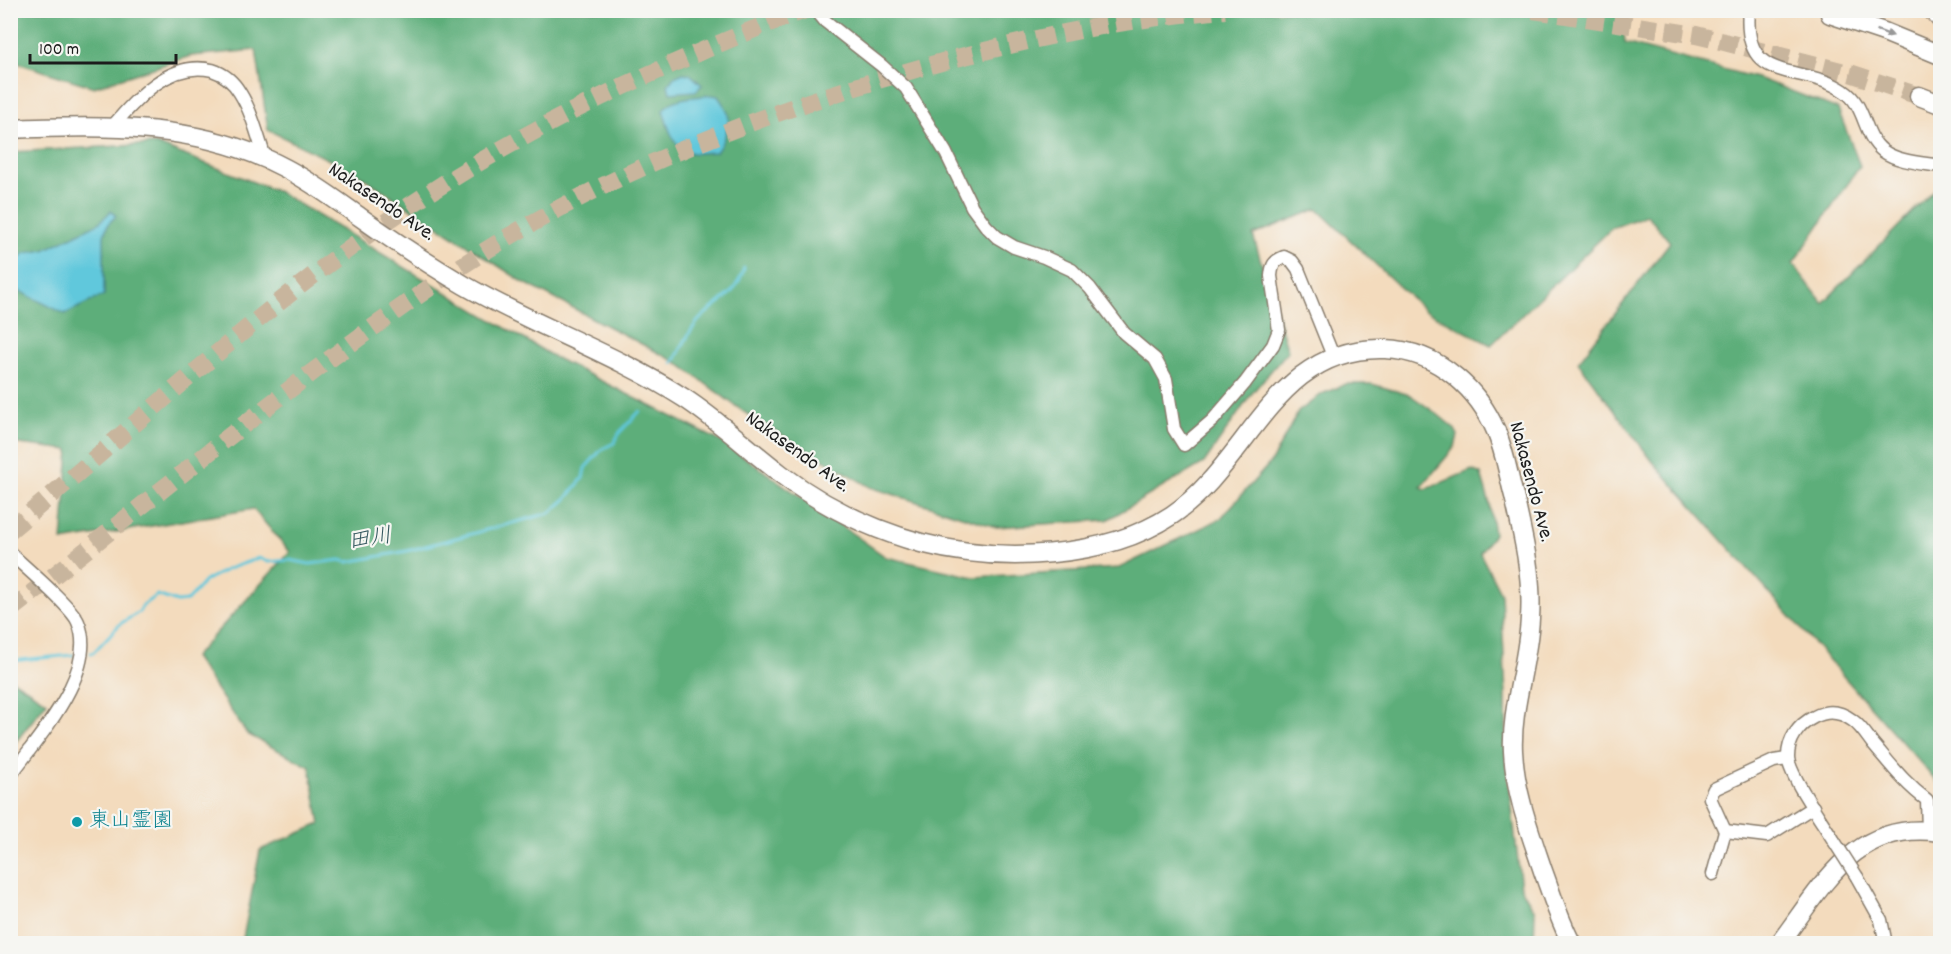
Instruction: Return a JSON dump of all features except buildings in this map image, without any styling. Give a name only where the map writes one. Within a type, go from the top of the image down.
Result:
[{"type":"highway","points":[[1830,14],[1884,32],[1941,55]]},
{"type":"highway","points":[[1919,96],[1941,104]]},
{"type":"highway","name":"Nakasendo Ave.","points":[[10,129],[112,127],[152,129],[180,133],[227,145],[265,158],[299,176],[468,287],[638,371],[679,395],[711,417],[783,475],[836,510],[889,534],[945,549],[996,555],[1063,551],[1120,538],[1155,524],[1187,503],[1227,461],[1262,414],[1285,388],[1299,376],[1333,356],[1370,348],[1397,349],[1434,362],[1470,390],[1480,402],[1497,432],[1524,538],[1531,584],[1530,619],[1515,713],[1514,770],[1527,823],[1562,924],[1572,944]]},
{"type":"highway","points":[[1779,944],[1837,868],[1857,849],[1889,834],[1934,831]]},
{"type":"street","points":[[816,10],[825,21],[906,88],[946,153],[972,207],[986,226],[1014,247],[1072,270],[1090,288],[1124,333],[1155,359],[1166,379],[1174,429],[1184,445],[1213,420],[1274,345],[1279,330],[1278,310],[1271,276],[1272,267],[1277,260],[1284,257],[1292,261],[1298,269],[1333,356]]},
{"type":"street","points":[[1749,10],[1750,41],[1762,61],[1787,73],[1827,82],[1843,90],[1859,107],[1869,132],[1884,151],[1894,156],[1941,166]]},
{"type":"street","points":[[1928,10],[1941,23]]},
{"type":"street","points":[[112,127],[150,87],[179,71],[202,68],[218,72],[230,79],[241,93],[265,158]]},
{"type":"street","points":[[10,554],[78,621],[82,640],[82,661],[69,693],[10,776]]},
{"type":"street","points":[[1886,944],[1881,920],[1793,773],[1787,759],[1790,742],[1798,728],[1825,712],[1840,713],[1854,720],[1907,785],[1927,800],[1934,831]]},
{"type":"street","points":[[1713,874],[1725,831],[1710,798],[1714,789],[1774,761],[1787,759]]},
{"type":"street","points":[[1725,831],[1767,836],[1813,807]]},
{"type":"green space","points":[[11,10],[1622,11],[1625,43],[1760,79],[1838,109],[1860,166],[1793,264],[1823,303],[1940,184],[1940,785],[1653,462],[1578,362],[1670,242],[1647,215],[1612,228],[1491,345],[1424,310],[1317,209],[1253,235],[1288,351],[1253,392],[1204,463],[1107,520],[996,527],[870,487],[744,412],[676,362],[523,282],[358,174],[268,130],[256,50],[191,56],[94,87],[11,61]]},
{"type":"green space","points":[[156,144],[279,192],[554,357],[724,443],[886,557],[974,577],[1119,568],[1220,519],[1271,462],[1298,412],[1322,394],[1346,384],[1372,384],[1410,395],[1454,428],[1458,435],[1455,447],[1421,487],[1426,489],[1472,470],[1481,474],[1489,501],[1494,534],[1480,553],[1501,594],[1507,764],[1521,888],[1535,911],[1534,943],[242,943],[260,850],[320,824],[310,767],[247,734],[194,657],[290,552],[253,509],[62,541],[69,450],[11,443],[11,152]]},
{"type":"green space","points":[[11,679],[47,702],[11,748]]},
{"type":"water","points":[[683,73],[690,74],[702,85],[696,91],[670,93],[668,85],[674,77]]},
{"type":"water","points":[[718,96],[728,113],[724,139],[716,152],[685,151],[675,142],[663,110],[667,105],[679,100]]},
{"type":"water","points":[[111,211],[116,216],[108,224],[104,235],[104,295],[65,314],[11,287],[11,265],[25,253],[44,250],[99,223]]},
{"type":"waterway","name":"田川","points":[[673,363],[693,328],[701,318],[727,297],[737,285],[744,268]]},
{"type":"waterway","name":"田川","points":[[91,653],[120,624],[139,612],[143,605],[157,595],[177,602],[187,601],[205,581],[228,569],[259,558],[268,562],[289,560],[310,564],[340,560],[348,562],[407,551],[550,513],[566,499],[583,478],[585,468],[602,449],[614,443],[620,432],[640,411]]},
{"type":"waterway","name":"田川","points":[[10,661],[73,655]]},
{"type":"tunnel","points":[[10,530],[294,290],[429,193],[539,128],[615,90],[735,37],[805,10]]},
{"type":"tunnel","points":[[10,610],[342,350],[457,269],[514,233],[573,201],[696,144],[823,97],[888,77],[1054,35],[1156,17],[1225,10]]},
{"type":"tunnel","points":[[1533,10],[1696,35],[1853,74],[1919,96]]},
{"type":"place","name":"東山霊園","points":[[77,822]]}]
